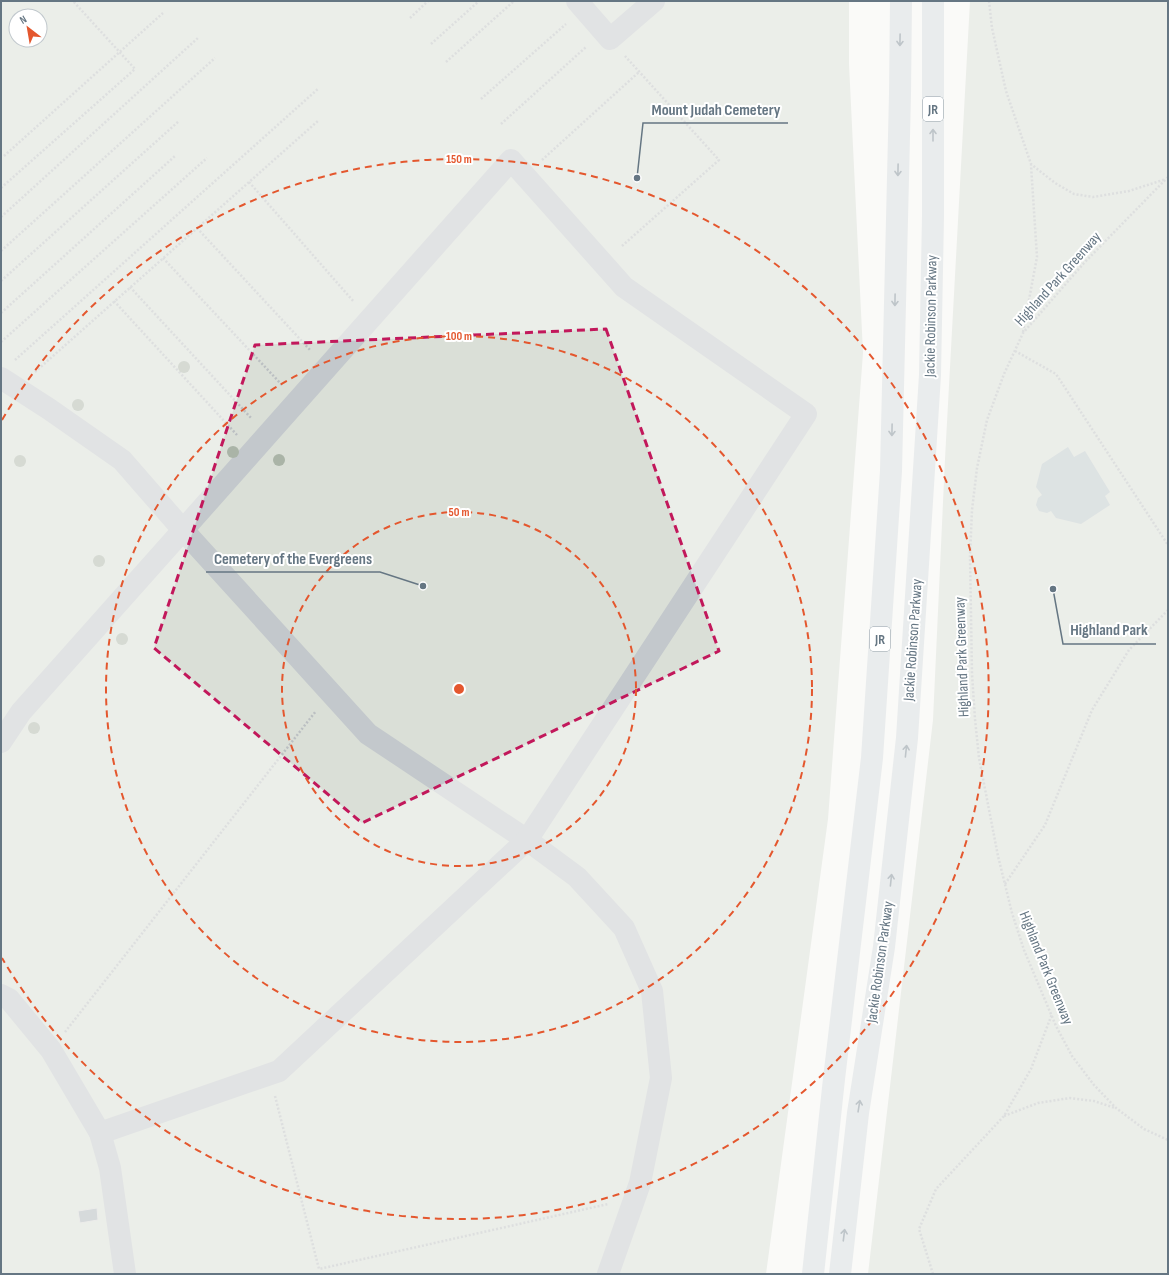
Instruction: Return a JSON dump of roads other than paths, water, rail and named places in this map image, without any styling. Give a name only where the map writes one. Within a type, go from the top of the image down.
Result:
[{"type":"highway","name":"Jackie Robinson Parkway","points":[[813,1274],[834,1079],[872,758],[891,471],[901,1]]},
{"type":"highway","name":"Jackie Robinson Parkway","points":[[840,1274],[858,1113],[884,947],[907,738],[930,375],[933,216],[933,1]]},
{"type":"lane","points":[[580,5],[607,35],[654,1]]},
{"type":"lane","points":[[1,742],[20,712],[327,368],[510,160],[624,287],[806,414],[527,840],[278,1072],[100,1133]]},
{"type":"lane","points":[[10,376],[50,409],[122,460],[183,530],[368,734],[527,840],[576,877],[624,928],[652,991],[662,1078],[640,1183],[608,1274]]},
{"type":"lane","points":[[1,995],[9,999],[51,1050],[100,1133],[110,1168],[125,1274]]},
{"type":"place","name":"Mount Judah Cemetery","points":[[637,178]]},
{"type":"place","name":"Cemetery of the Evergreens","points":[[423,586]]},
{"type":"place","name":"Highland Park","points":[[1053,589]]}]
